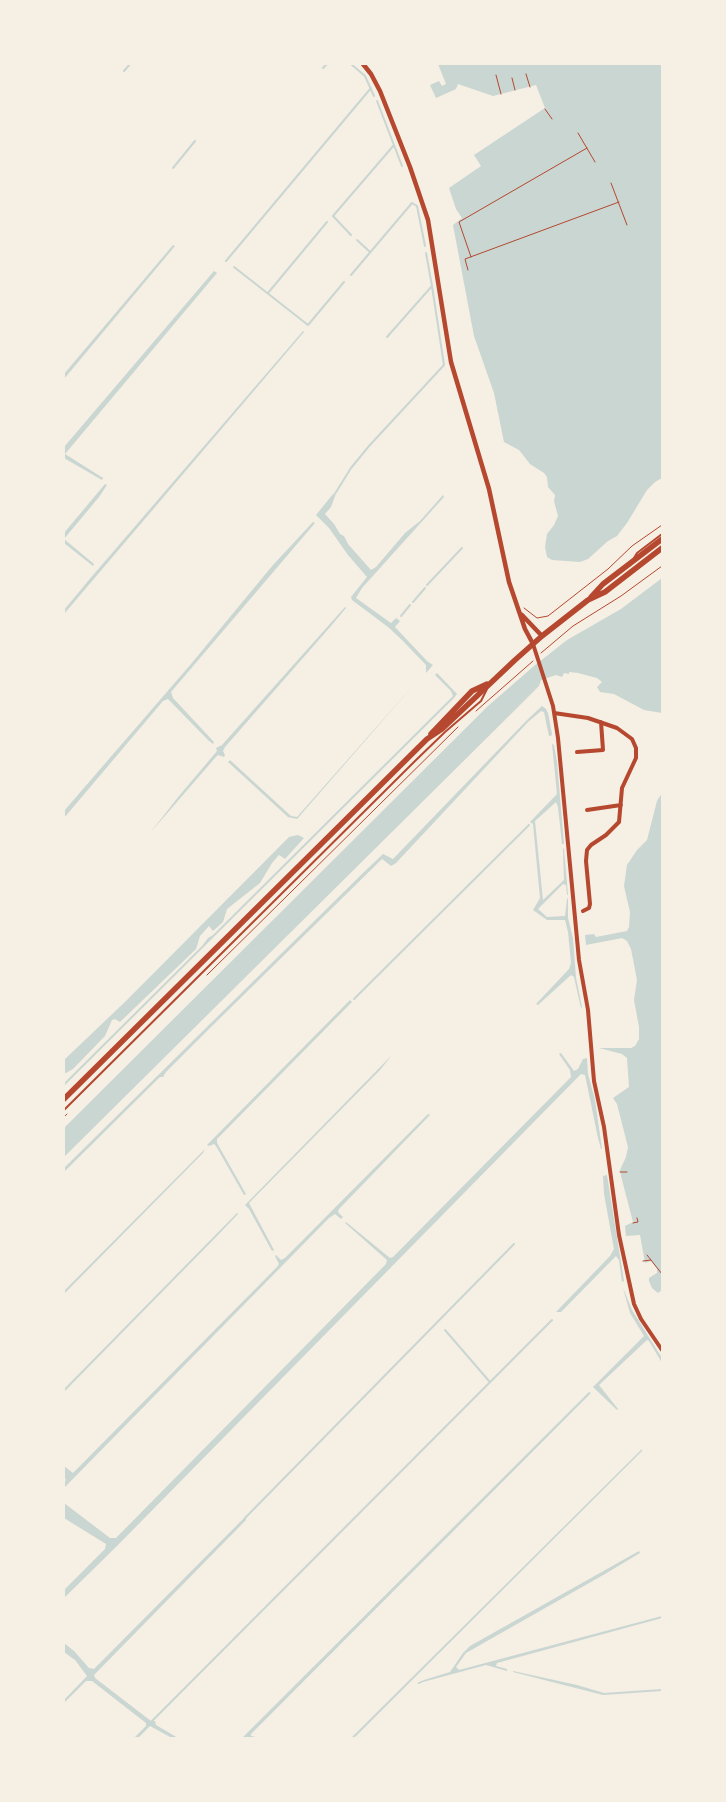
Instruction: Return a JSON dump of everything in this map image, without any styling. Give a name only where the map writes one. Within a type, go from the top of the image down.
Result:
[{"type":"main road","points":[[64,1099],[427,740],[442,729],[542,636],[588,600],[603,584],[662,539]]},
{"type":"main road","points":[[588,600],[605,592],[662,548]]},
{"type":"street","points":[[362,64],[371,74],[382,96],[428,220],[451,362],[489,489],[500,546],[514,599],[538,657],[554,713],[561,762],[579,960],[590,1031],[594,1081],[602,1120],[613,1199],[628,1282],[637,1312],[662,1350]]},
{"type":"street","points":[[521,614],[542,636]]},
{"type":"street","points":[[554,713],[601,722],[625,733],[632,739],[636,748],[636,758],[622,788],[621,817],[617,826],[587,850],[586,861],[590,904],[589,908],[584,911]]},
{"type":"street","points":[[577,752],[603,750],[601,722]]},
{"type":"street","points":[[587,810],[621,805]]},
{"type":"lane","points":[[632,562],[637,553],[662,534]]},
{"type":"lane","points":[[64,1110],[420,756],[480,701],[492,681]]},
{"type":"lane","points":[[575,911],[584,911]]},
{"type":"path","points":[[526,74],[530,86]]},
{"type":"path","points":[[496,75],[501,94]]},
{"type":"path","points":[[512,78],[516,90]]},
{"type":"path","points":[[545,109],[552,119]]},
{"type":"path","points":[[578,134],[595,162]]},
{"type":"path","points":[[471,257],[459,222],[587,148]]},
{"type":"path","points":[[611,183],[627,225]]},
{"type":"path","points":[[468,270],[465,259],[619,202]]},
{"type":"path","points":[[514,599],[535,618],[542,618],[550,614],[608,569],[632,546],[662,525]]},
{"type":"path","points":[[471,716],[573,626],[621,596],[662,566]]},
{"type":"path","points":[[208,974],[464,722]]},
{"type":"path","points":[[64,1117],[72,1109]]},
{"type":"path","points":[[620,1172],[626,1172]]},
{"type":"path","points":[[633,1223],[638,1222],[637,1218]]},
{"type":"path","points":[[647,1255],[662,1274]]},
{"type":"path","points":[[643,1261],[651,1260]]},
{"type":"shaded area","points":[[438,64],[662,64],[662,478],[647,490],[617,536],[608,541],[588,559],[580,562],[552,560],[547,557],[545,547],[547,534],[558,516],[554,501],[555,495],[548,487],[547,477],[544,473],[530,464],[519,450],[504,442],[494,393],[474,336],[453,225],[462,218],[456,209],[449,188],[481,166],[474,155],[545,108],[536,85],[493,96],[458,84],[456,89],[436,98],[430,85],[439,81],[442,86],[446,84]]},
{"type":"shaded area","points":[[173,245],[175,246],[64,379],[64,374]]},
{"type":"shaded area","points":[[214,271],[217,273],[65,454],[103,478],[102,480],[64,458],[64,447]]},
{"type":"shaded area","points":[[303,331],[64,614],[64,610],[88,581]]},
{"type":"shaded area","points":[[105,484],[107,485],[99,497],[64,539],[64,533]]},
{"type":"shaded area","points":[[333,494],[335,496],[331,507],[325,514],[371,570],[376,567],[405,533],[420,521],[443,495],[444,497],[362,588],[356,598],[391,623],[396,618],[400,621],[395,627],[433,665],[426,673],[426,665],[402,640],[352,600],[351,597],[367,577],[348,555],[329,528],[316,515]]},
{"type":"shaded area","points":[[313,522],[315,523],[171,692],[173,698],[214,742],[213,744],[168,699],[163,701],[64,818],[64,811],[191,664],[273,565]]},
{"type":"shaded area","points":[[64,539],[94,564],[93,566],[64,543]]},
{"type":"shaded area","points":[[662,578],[662,713],[644,710],[614,694],[600,692],[597,687],[602,682],[597,678],[569,672],[569,674],[564,673],[562,677],[556,675],[541,680],[539,686],[512,713],[64,1157],[64,1128],[488,706],[567,640],[621,609]]},
{"type":"shaded area","points":[[345,607],[331,626],[225,747],[223,751],[224,757],[218,755],[215,758],[150,833],[217,751],[216,748],[222,745]]},
{"type":"shaded area","points":[[437,673],[457,694],[454,698],[64,1086],[64,1083],[208,938],[453,696],[451,691],[435,675]]},
{"type":"shaded area","points":[[418,680],[297,819],[288,817],[228,762],[230,760],[291,816],[297,817]]},
{"type":"shaded area","points":[[542,706],[548,713],[551,736],[549,736],[544,712],[541,711],[528,722],[396,863],[391,866],[382,859],[211,1027],[163,1077],[160,1077],[64,1172],[64,1168],[363,873],[383,854],[393,859]]},
{"type":"shaded area","points":[[552,744],[554,745],[557,762],[564,844],[562,844],[556,802],[535,821],[543,900],[564,880],[563,848],[568,895],[566,885],[563,884],[538,909],[547,917],[565,916],[568,898],[568,918],[573,938],[576,978],[581,1008],[574,977],[571,975],[538,1005],[536,1004],[569,969],[571,963],[565,920],[547,920],[533,910],[540,898],[533,824],[530,822],[557,794]]},
{"type":"shaded area","points":[[662,793],[662,1290],[658,1293],[652,1288],[649,1281],[649,1278],[657,1273],[657,1269],[651,1261],[645,1263],[640,1235],[626,1236],[625,1226],[633,1222],[620,1170],[628,1147],[617,1104],[613,1098],[629,1087],[627,1058],[622,1054],[599,1048],[631,1048],[635,1046],[639,1039],[639,1027],[634,1000],[637,980],[631,949],[627,941],[622,938],[586,945],[585,935],[594,934],[596,937],[627,931],[630,912],[624,886],[627,865],[637,850],[647,840],[657,801]]},
{"type":"shaded area","points":[[298,835],[304,838],[285,859],[279,855],[260,883],[227,909],[223,922],[213,931],[209,926],[200,936],[196,949],[120,1022],[115,1019],[112,1020],[105,1036],[73,1069],[64,1074],[64,1060],[127,1000],[289,837]]},
{"type":"shaded area","points":[[350,1000],[352,1002],[217,1139],[217,1143],[246,1194],[244,1195],[216,1146],[214,1144],[207,1145]]},
{"type":"shaded area","points":[[561,1053],[574,1071],[578,1069],[583,1059],[587,1058],[588,1074],[595,1100],[602,1149],[585,1075],[581,1074],[64,1598],[64,1590],[105,1549],[106,1544],[64,1518],[64,1503],[110,1538],[116,1538],[386,1264],[387,1260],[345,1223],[390,1258],[393,1257],[571,1077],[570,1070],[559,1054]]},
{"type":"shaded area","points":[[392,1055],[380,1070],[249,1203],[274,1250],[272,1251],[245,1205]]},
{"type":"shaded area","points":[[428,1114],[430,1115],[339,1209],[338,1212],[343,1217],[341,1219],[335,1214],[329,1218],[64,1488],[66,1480],[64,1466],[73,1473],[277,1267],[279,1264],[275,1256],[281,1260],[285,1258]]},
{"type":"shaded area","points":[[205,1149],[203,1153],[64,1294],[64,1291]]},
{"type":"shaded area","points":[[607,1175],[624,1281],[622,1282],[619,1260],[616,1256],[561,1312],[556,1312],[610,1256],[614,1249],[604,1194],[603,1176]]},
{"type":"shaded area","points":[[237,1213],[218,1235],[64,1392],[64,1389]]},
{"type":"shaded area","points":[[623,1288],[632,1310],[662,1358],[662,1363],[647,1340],[599,1385],[617,1410],[593,1387],[644,1336],[630,1313]]},
{"type":"shaded area","points":[[589,1392],[591,1393],[251,1734],[251,1736],[260,1738],[242,1738]]},
{"type":"shaded area","points":[[642,1449],[354,1738],[351,1738]]},
{"type":"shaded area","points":[[246,1516],[246,1520],[94,1675],[95,1678],[151,1721],[155,1721],[156,1725],[178,1738],[172,1738],[150,1726],[138,1738],[134,1738],[146,1726],[146,1723],[92,1681],[86,1681],[64,1703],[64,1700],[87,1676],[75,1660],[64,1652],[64,1643],[89,1668],[94,1669]]},
{"type":"shaded area","points":[[639,1551],[640,1553],[605,1574],[466,1653],[456,1667],[459,1670],[662,1616],[662,1618],[497,1663],[496,1666],[507,1669],[507,1671],[486,1665],[417,1683],[450,1672],[470,1646]]},
{"type":"shaded area","points":[[513,1671],[604,1693],[662,1689],[662,1691],[603,1695]]},
{"type":"waterway","points":[[124,71],[130,64]]},
{"type":"waterway","points":[[323,68],[327,64]]},
{"type":"waterway","points":[[351,64],[365,76],[374,96]]},
{"type":"waterway","points":[[226,261],[371,88]]},
{"type":"waterway","points":[[377,101],[402,166]]},
{"type":"waterway","points":[[173,168],[195,141]]},
{"type":"waterway","points":[[351,235],[333,216],[394,145]]},
{"type":"waterway","points":[[351,275],[412,203],[417,206],[425,246]]},
{"type":"waterway","points":[[268,293],[327,222]]},
{"type":"waterway","points":[[357,240],[370,252]]},
{"type":"waterway","points":[[333,497],[351,468],[369,446],[444,365],[426,253]]},
{"type":"waterway","points":[[234,267],[308,325],[344,282]]},
{"type":"waterway","points":[[387,337],[432,286]]},
{"type":"waterway","points":[[427,585],[462,548]]},
{"type":"waterway","points":[[413,602],[425,588]]},
{"type":"waterway","points":[[401,616],[410,605]]},
{"type":"waterway","points":[[354,999],[529,825]]},
{"type":"waterway","points":[[245,1518],[514,1244]]},
{"type":"waterway","points":[[151,1722],[552,1320]]},
{"type":"waterway","points":[[445,1330],[489,1381]]}]
